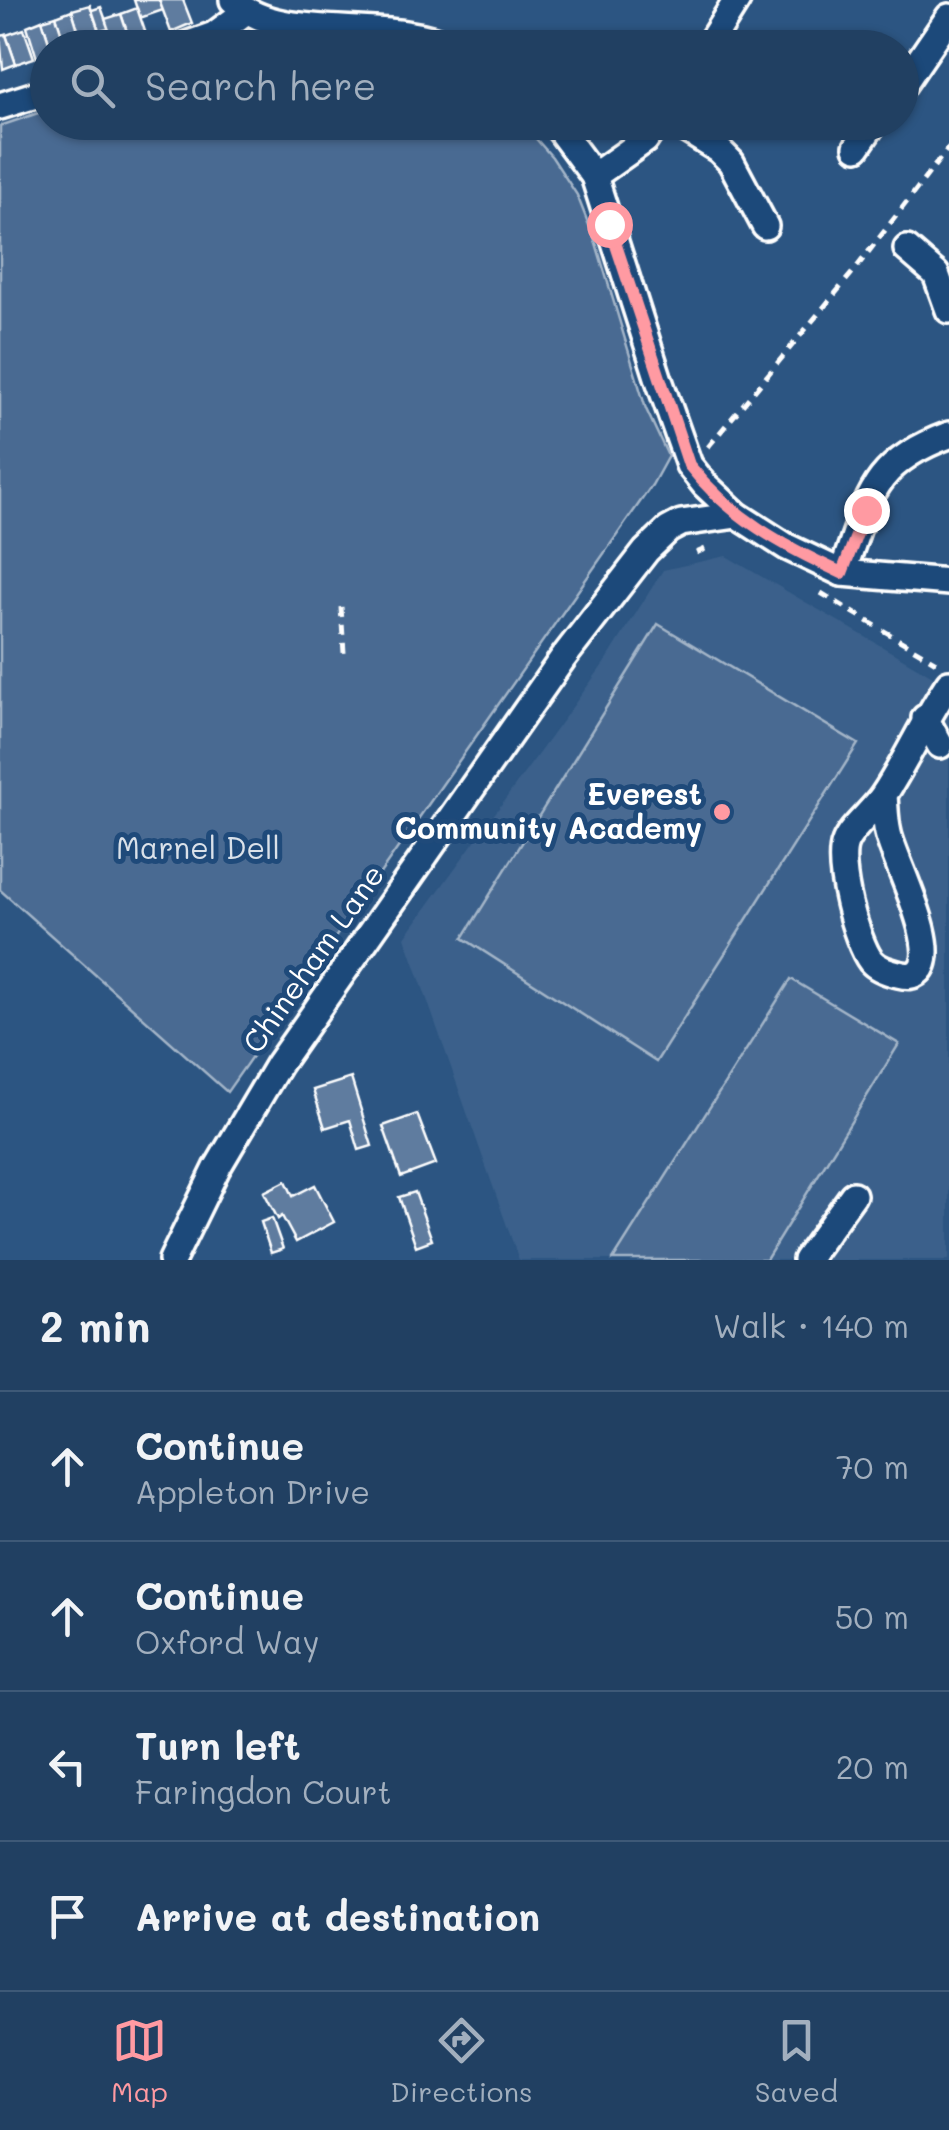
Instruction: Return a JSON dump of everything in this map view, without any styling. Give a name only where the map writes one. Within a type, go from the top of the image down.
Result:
[{"type":"street","points":[[718,30],[737,0]]},
{"type":"street","points":[[219,30],[239,6],[267,21],[390,30]]},
{"type":"street","points":[[919,61],[949,17]]},
{"type":"street","points":[[0,106],[30,97]]},
{"type":"street","points":[[567,140],[594,176],[658,380],[701,466],[737,515],[787,548],[842,573],[949,582]]},
{"type":"street","points":[[594,176],[644,140]]},
{"type":"street","points":[[703,140],[731,162],[765,226]]},
{"type":"street","points":[[856,147],[861,140]]},
{"type":"street","points":[[907,250],[936,274],[949,310]]},
{"type":"street","points":[[842,573],[873,490],[889,466],[949,435]]},
{"type":"street","name":"Chineham Lane","points":[[172,1260],[217,1168],[278,1065],[564,658],[646,551],[681,523],[701,466]]},
{"type":"street","points":[[681,523],[737,515]]},
{"type":"street","points":[[884,795],[888,834],[923,932],[923,967],[907,977],[871,961],[841,876],[840,862],[846,838],[884,795],[947,675]]},
{"type":"street","points":[[926,718],[940,746]]},
{"type":"street","points":[[806,1260],[853,1195]]},
{"type":"path","points":[[701,466],[949,148]]},
{"type":"path","points":[[696,552],[713,545]]},
{"type":"path","points":[[807,584],[947,675]]},
{"type":"path","points":[[341,607],[344,652]]},
{"type":"shaded area","name":"Everest Community Academy","points":[[726,556],[949,688],[949,1260],[519,1260],[405,937],[608,658],[663,570]]},
{"type":"green space","name":"Marnel Dell","points":[[30,116],[30,140],[537,140],[577,195],[596,243],[646,409],[668,456],[652,485],[227,1092],[0,890],[0,126]]},
{"type":"green space","points":[[658,624],[858,744],[656,1062],[463,938]]},
{"type":"green space","points":[[791,979],[899,1044],[766,1260],[613,1260]]},
{"type":"building","points":[[134,0],[159,0],[163,10],[140,18]]},
{"type":"building","points":[[159,0],[183,0],[192,23],[170,30]]},
{"type":"building","points":[[90,5],[99,30],[78,30],[72,10]]},
{"type":"building","points":[[101,7],[109,29],[99,30],[92,10]]},
{"type":"building","points":[[137,8],[145,30],[126,30],[121,14]]},
{"type":"building","points":[[72,10],[78,30],[60,30],[56,16]]},
{"type":"building","points":[[121,14],[126,30],[109,30],[105,19]]},
{"type":"building","points":[[56,16],[60,30],[45,30],[42,20]]},
{"type":"building","points":[[42,20],[45,30],[30,30],[30,36],[27,26]]},
{"type":"building","points":[[24,29],[30,59],[16,64],[6,35]]},
{"type":"building","points":[[6,35],[16,64],[3,69],[0,36]]},
{"type":"building","points":[[351,1078],[372,1146],[359,1150],[350,1120],[325,1128],[313,1090]]},
{"type":"building","points":[[417,1114],[436,1164],[401,1177],[383,1126]]},
{"type":"building","points":[[286,1181],[293,1196],[315,1185],[334,1222],[296,1242],[264,1192]]},
{"type":"building","points":[[415,1192],[432,1240],[416,1246],[399,1197]]},
{"type":"building","points":[[272,1218],[283,1249],[271,1253],[261,1222]]},
{"type":"place","name":"Everest Community Academy","points":[[722,812]]},
{"type":"route","points":[[609,224],[689,465],[705,485],[737,515],[787,548],[842,573],[866,510]]}]
